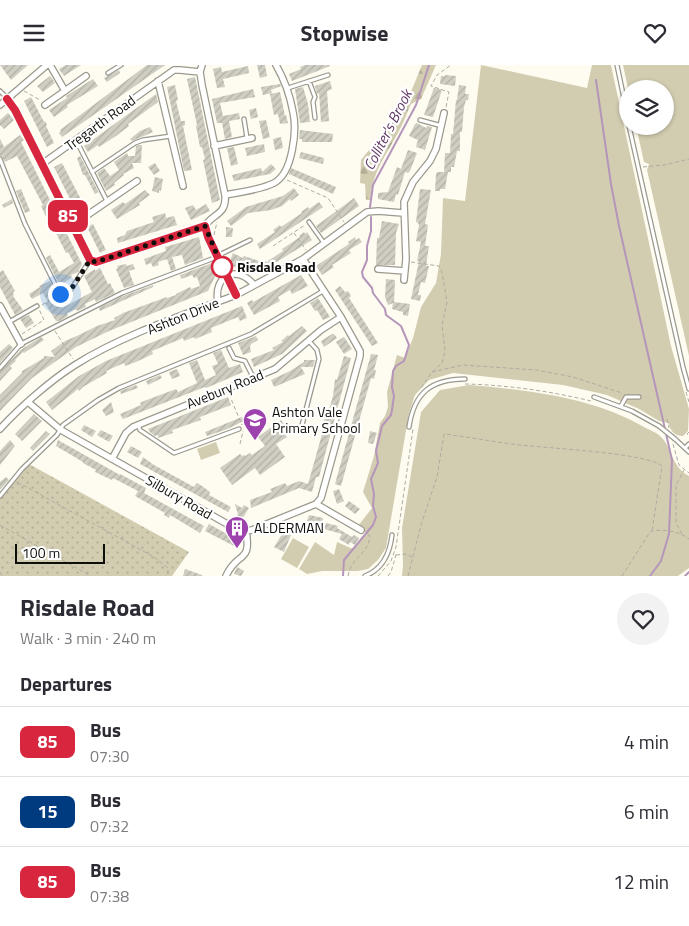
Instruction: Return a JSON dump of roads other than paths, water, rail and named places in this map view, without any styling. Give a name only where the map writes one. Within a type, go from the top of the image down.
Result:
[{"type":"street","points":[[0,105],[49,65],[65,91]]},
{"type":"street","points":[[7,99],[15,110],[90,260],[96,262],[205,226],[224,207],[226,202],[225,195],[200,72],[202,65]]},
{"type":"street","points":[[225,195],[275,183],[288,165],[292,149],[294,113],[287,89],[276,65]]},
{"type":"street","name":"Tregarth Road","points":[[42,164],[175,67],[200,72]]},
{"type":"street","points":[[44,105],[86,76]]},
{"type":"street","points":[[158,81],[183,186]]},
{"type":"street","points":[[404,280],[406,262],[404,202],[408,190],[430,161],[436,149],[444,113]]},
{"type":"street","points":[[214,146],[249,139]]},
{"type":"street","points":[[73,225],[137,181]]},
{"type":"street","name":"Ashton Drive","points":[[1,426],[76,364],[98,351],[236,295],[303,259],[368,212],[403,213]]},
{"type":"street","points":[[205,226],[236,295]]},
{"type":"street","points":[[226,576],[235,561],[246,554],[248,550],[246,531],[316,504],[320,498],[360,357],[359,346],[303,259]]},
{"type":"street","points":[[378,269],[405,271]]},
{"type":"street","points":[[218,302],[216,292],[218,285],[227,276],[234,274],[243,275],[254,285]]},
{"type":"street","points":[[0,309],[21,344]]},
{"type":"street","name":"Avebury Road","points":[[112,459],[126,433],[137,425],[275,369],[341,317]]},
{"type":"street","name":"Silbury Road","points":[[28,402],[61,430],[236,529],[246,531]]},
{"type":"street","points":[[316,504],[364,532]]},
{"type":"lane","points":[[108,73],[121,65]]},
{"type":"lane","points":[[617,65],[620,80]]},
{"type":"lane","points":[[287,89],[328,75]]},
{"type":"lane","points":[[309,81],[315,97],[313,101],[315,118]]},
{"type":"lane","points":[[0,91],[7,99]]},
{"type":"lane","points":[[244,119],[249,139]]},
{"type":"lane","points":[[420,120],[442,126]]},
{"type":"lane","points":[[631,135],[689,389]]},
{"type":"lane","points":[[92,173],[136,143],[143,140],[172,136]]},
{"type":"lane","points":[[76,141],[107,201]]},
{"type":"lane","points":[[0,159],[26,224],[62,296],[68,294],[90,260]]},
{"type":"lane","points":[[309,222],[324,244]]},
{"type":"lane","points":[[0,368],[21,344],[122,293],[218,256],[250,240]]},
{"type":"lane","points":[[0,496],[22,469],[64,425],[118,388],[251,335],[324,291]]},
{"type":"lane","points":[[9,323],[37,306]]},
{"type":"lane","points":[[301,429],[319,359],[317,350],[309,341]]},
{"type":"lane","points":[[229,348],[234,358],[245,361],[253,378]]},
{"type":"lane","points":[[409,427],[414,407],[425,391],[440,382],[465,379]]},
{"type":"lane","points":[[594,397],[640,415],[675,439],[689,452]]},
{"type":"lane","points":[[621,406],[626,397],[639,397]]},
{"type":"lane","points":[[137,425],[140,430],[174,453],[239,429]]},
{"type":"lane","points":[[685,448],[689,444]]},
{"type":"lane","points":[[365,576],[383,563],[389,552],[392,535]]},
{"type":"waterway","name":"Colliter's Brook","points":[[370,207],[373,185],[416,105],[429,65]]},
{"type":"waterway","points":[[596,80],[619,226],[672,460],[669,534],[661,561],[650,576]]},
{"type":"waterway","name":"Colliter's Brook","points":[[343,576],[344,560],[373,525],[376,517],[373,506],[374,494],[371,479],[378,463],[376,451],[382,426],[391,415],[394,396],[392,387],[393,371],[396,366],[404,361],[409,345],[401,326],[386,315],[385,309],[363,277],[362,272],[367,260],[367,246],[371,231],[371,217]]},
{"type":"waterway","points":[[685,576],[689,572]]},
{"type":"place","name":"Risdale Road","points":[[222,267]]},
{"type":"place","name":"Ashton Vale Primary School","points":[[255,441]]},
{"type":"place","name":"ALDERMAN","points":[[237,549]]}]
